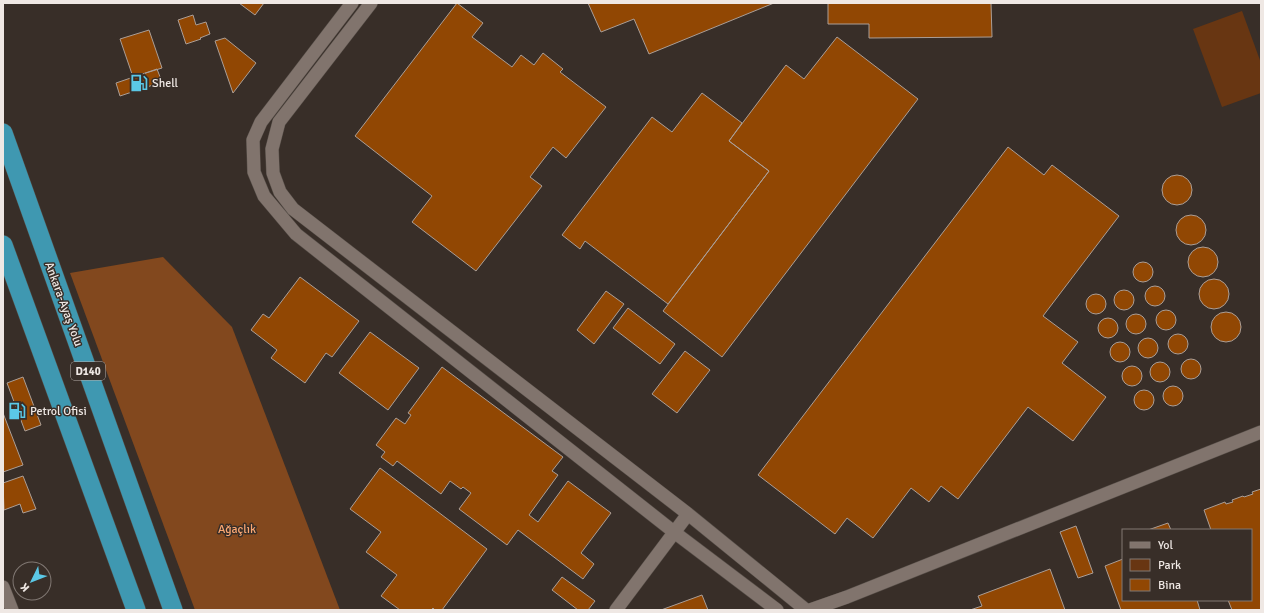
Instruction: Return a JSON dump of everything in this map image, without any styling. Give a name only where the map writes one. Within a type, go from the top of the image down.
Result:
[{"type":"highway","name":"Ankara-Ayaş Yolu","points":[[3,133],[173,610]]},
{"type":"highway","name":"D140","points":[[3,245],[10,283],[136,610]]},
{"type":"street","points":[[352,3],[261,122],[253,140],[254,172],[264,196],[296,234],[674,532],[777,610]]},
{"type":"street","points":[[371,3],[279,122],[272,149],[273,173],[280,192],[293,209],[688,514],[806,610]]},
{"type":"street","points":[[810,610],[847,597],[1261,432]]},
{"type":"street","points":[[616,610],[688,514]]},
{"type":"street","points":[[3,587],[12,610]]},
{"type":"green space","points":[[1242,11],[1261,63],[1261,93],[1222,107],[1193,29]]},
{"type":"green space","name":"Ağaçlık","points":[[163,257],[232,327],[340,610],[195,610],[70,273]]},
{"type":"building","points":[[239,3],[264,3],[255,15]]},
{"type":"building","points":[[457,3],[483,23],[472,37],[512,67],[521,55],[534,65],[543,53],[563,69],[560,72],[606,107],[566,158],[553,147],[530,177],[542,186],[476,271],[412,222],[432,196],[355,136]]},
{"type":"building","points":[[588,3],[774,3],[649,54],[634,19],[601,32]]},
{"type":"building","points":[[828,3],[991,3],[992,37],[869,38],[869,24],[828,24]]},
{"type":"building","points":[[193,15],[196,25],[206,22],[210,34],[186,44],[178,20]]},
{"type":"building","points":[[149,30],[162,68],[133,77],[120,39]]},
{"type":"building","points":[[837,37],[918,99],[722,357],[663,311],[769,171],[729,141],[786,65],[804,79]]},
{"type":"building","points":[[225,38],[256,63],[233,93],[215,41]]},
{"type":"building","points":[[157,69],[162,82],[120,96],[116,83]]},
{"type":"building","points":[[702,93],[742,123],[729,141],[769,171],[668,304],[585,241],[580,249],[562,235],[652,117],[672,132]]},
{"type":"building","points":[[1008,147],[1044,175],[1052,165],[1119,216],[1043,316],[1078,342],[1062,363],[1106,397],[1073,441],[1028,407],[958,499],[941,486],[929,502],[911,488],[873,538],[847,518],[835,534],[758,475]]},
{"type":"building","points":[[1177,175],[1188,179],[1192,190],[1188,201],[1177,205],[1166,201],[1162,190],[1166,179]]},
{"type":"building","points":[[1191,215],[1202,219],[1206,230],[1202,241],[1191,245],[1180,241],[1176,230],[1180,219]]},
{"type":"building","points":[[1203,247],[1214,251],[1218,262],[1214,273],[1203,277],[1192,273],[1188,262],[1192,251]]},
{"type":"building","points":[[1143,262],[1150,265],[1153,272],[1150,279],[1143,282],[1136,279],[1133,272],[1136,265]]},
{"type":"building","points":[[300,277],[359,321],[332,357],[326,353],[305,383],[271,358],[277,350],[251,330],[263,314],[269,318]]},
{"type":"building","points":[[1214,279],[1225,283],[1229,294],[1225,305],[1214,309],[1203,305],[1199,294],[1203,283]]},
{"type":"building","points":[[1155,286],[1162,289],[1165,296],[1162,303],[1155,306],[1148,303],[1145,296],[1148,289]]},
{"type":"building","points":[[1124,290],[1131,293],[1134,300],[1131,307],[1124,310],[1117,307],[1114,300],[1117,293]]},
{"type":"building","points":[[606,291],[624,304],[594,344],[577,330]]},
{"type":"building","points":[[1096,294],[1103,297],[1106,304],[1103,311],[1096,314],[1089,311],[1086,304],[1089,297]]},
{"type":"building","points":[[628,308],[675,344],[660,364],[613,328]]},
{"type":"building","points":[[1166,310],[1173,313],[1176,320],[1173,327],[1166,330],[1159,327],[1156,320],[1159,313]]},
{"type":"building","points":[[1226,312],[1237,316],[1241,327],[1237,338],[1226,342],[1215,338],[1211,327],[1215,316]]},
{"type":"building","points":[[1136,314],[1143,317],[1146,324],[1143,331],[1136,334],[1129,331],[1126,324],[1129,317]]},
{"type":"building","points":[[1108,318],[1115,321],[1118,328],[1115,335],[1108,338],[1101,335],[1098,328],[1101,321]]},
{"type":"building","points":[[370,332],[419,368],[388,410],[339,373]]},
{"type":"building","points":[[1178,334],[1185,337],[1188,344],[1185,351],[1178,354],[1171,351],[1168,344],[1171,337]]},
{"type":"building","points":[[1148,338],[1155,341],[1158,348],[1155,355],[1148,358],[1141,355],[1138,348],[1141,341]]},
{"type":"building","points":[[1120,342],[1127,345],[1130,352],[1127,359],[1120,362],[1113,359],[1110,352],[1113,345]]},
{"type":"building","points":[[685,351],[710,370],[677,413],[652,394]]},
{"type":"building","points":[[1191,359],[1198,362],[1201,369],[1198,376],[1191,379],[1184,376],[1181,369],[1184,362]]},
{"type":"building","points":[[1160,362],[1167,365],[1170,372],[1167,379],[1160,382],[1153,379],[1150,372],[1153,365]]},
{"type":"building","points":[[1132,366],[1139,369],[1142,376],[1139,383],[1132,386],[1125,383],[1122,376],[1125,369]]},
{"type":"building","points":[[442,367],[563,457],[552,471],[558,475],[529,515],[538,522],[568,481],[611,513],[581,553],[594,564],[583,579],[518,530],[507,545],[459,509],[471,493],[463,487],[461,489],[450,481],[441,494],[397,461],[393,466],[381,457],[385,452],[376,445],[396,418],[405,424],[411,415],[408,413]]},
{"type":"building","points":[[23,377],[41,425],[25,431],[7,383]]},
{"type":"building","points":[[1173,386],[1180,389],[1183,396],[1180,403],[1173,406],[1166,403],[1163,396],[1166,389]]},
{"type":"building","points":[[1144,390],[1151,393],[1154,400],[1151,407],[1144,410],[1137,407],[1134,400],[1137,393]]},
{"type":"building","points":[[3,413],[23,465],[3,472]]},
{"type":"building","points":[[380,468],[487,549],[442,610],[435,610],[433,608],[431,610],[400,610],[381,596],[397,575],[366,552],[381,532],[350,509]]},
{"type":"building","points":[[23,476],[36,509],[23,513],[20,504],[4,510],[3,483]]},
{"type":"building","points":[[1261,489],[1261,610],[1232,610],[1228,601],[1252,601],[1252,529],[1211,529],[1204,510],[1225,502],[1226,504],[1233,502],[1232,500],[1253,494],[1252,492]]},
{"type":"building","points":[[1168,523],[1171,529],[1151,529]]},
{"type":"building","points":[[1076,526],[1093,573],[1078,578],[1060,532]]},
{"type":"building","points":[[1122,559],[1122,601],[1197,601],[1200,610],[1121,610],[1105,566]]},
{"type":"building","points":[[1050,569],[1065,610],[970,610],[982,606],[978,596]]},
{"type":"building","points":[[562,577],[595,601],[588,610],[578,610],[552,590]]},
{"type":"building","points":[[702,595],[708,610],[661,610]]},
{"type":"place","name":"Shell","points":[[139,83]]},
{"type":"place","name":"Petrol Ofisi","points":[[17,411]]}]
